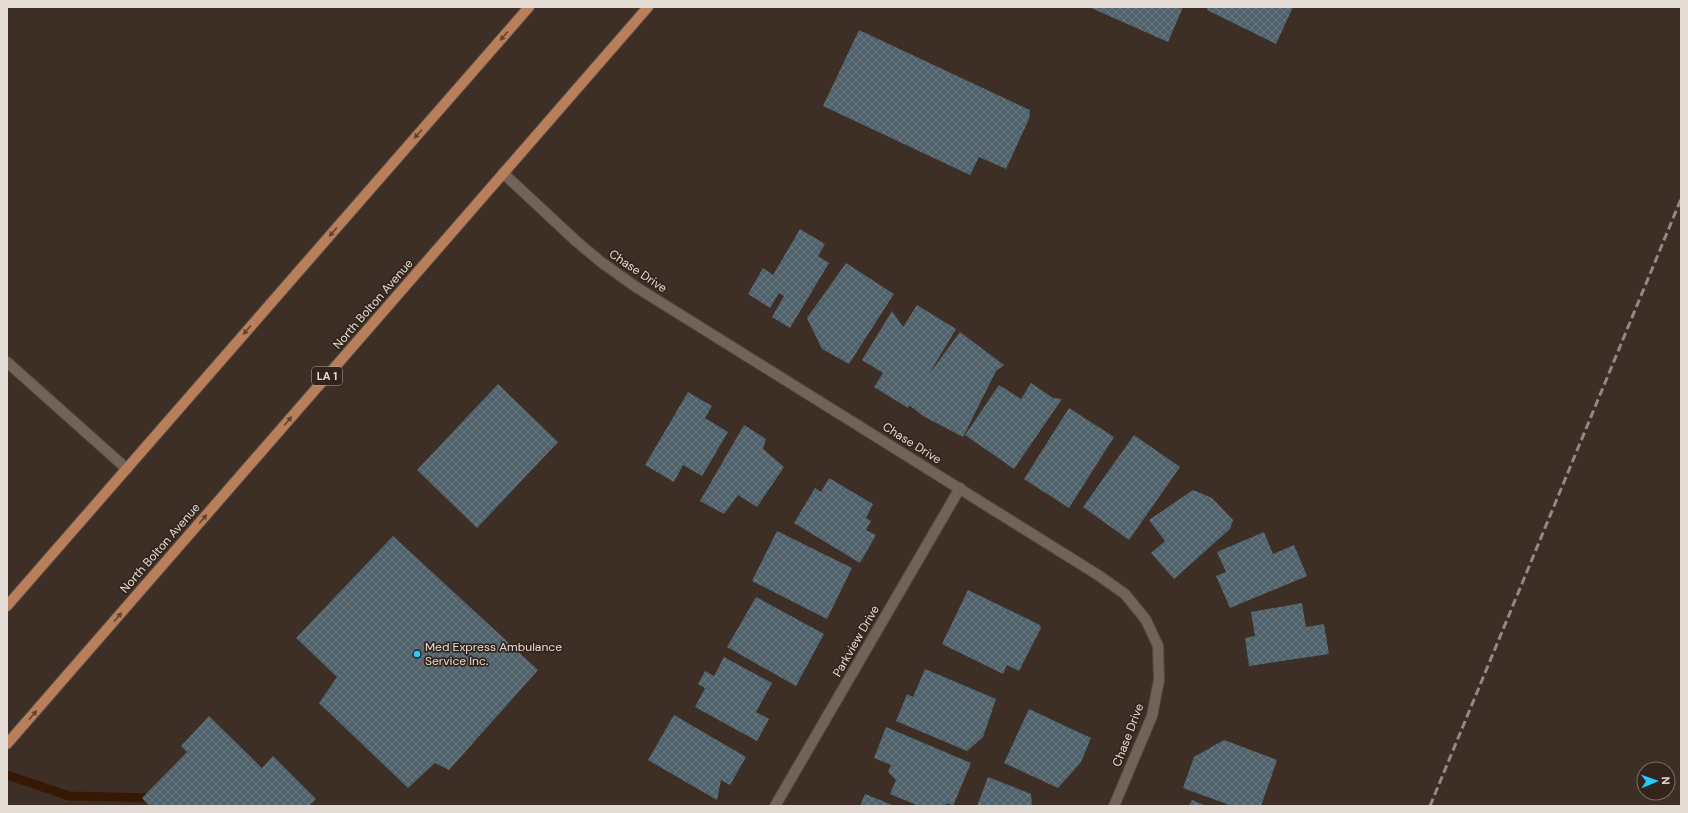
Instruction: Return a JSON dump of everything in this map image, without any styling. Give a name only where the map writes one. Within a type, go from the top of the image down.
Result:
[{"type":"main road","points":[[7,606],[529,7]]},
{"type":"main road","name":"North Bolton Avenue","points":[[7,744],[648,7]]},
{"type":"street","name":"Chase Drive","points":[[504,173],[576,241],[601,262],[636,287],[960,488],[1109,582],[1125,594],[1146,620],[1158,646],[1159,680],[1152,716],[1114,806]]},
{"type":"street","points":[[7,362],[127,469]]},
{"type":"street","name":"Parkview Drive","points":[[775,806],[960,488]]},
{"type":"building","points":[[1089,7],[1183,7],[1168,42]]},
{"type":"building","points":[[1208,7],[1293,7],[1276,44],[1207,10]]},
{"type":"building","points":[[859,30],[1030,110],[1029,119],[1006,169],[979,157],[970,175],[823,106]]},
{"type":"building","points":[[800,229],[825,244],[818,256],[829,263],[790,328],[772,317],[784,296],[779,293],[770,308],[748,294],[763,268],[773,275]]},
{"type":"building","points":[[846,263],[894,294],[849,364],[822,349],[807,318]]},
{"type":"building","points":[[917,305],[956,329],[929,374],[960,332],[1004,365],[996,371],[963,437],[923,416],[909,405],[908,408],[874,387],[883,373],[862,360],[892,311],[903,327]]},
{"type":"building","points":[[1031,383],[1053,398],[1062,399],[1014,469],[965,435],[999,385],[1021,399]]},
{"type":"building","points":[[498,384],[558,442],[477,528],[417,470]]},
{"type":"building","points":[[688,392],[712,406],[705,418],[728,432],[702,476],[683,465],[674,482],[645,465]]},
{"type":"building","points":[[1069,408],[1114,437],[1069,508],[1024,479]]},
{"type":"building","points":[[744,425],[766,439],[763,449],[784,467],[757,507],[738,495],[724,514],[700,501]]},
{"type":"building","points":[[1134,435],[1180,467],[1129,540],[1083,507]]},
{"type":"building","points":[[829,478],[873,504],[866,518],[871,521],[866,530],[876,535],[860,563],[794,523],[815,488],[821,492]]},
{"type":"building","points":[[1193,490],[1212,498],[1233,520],[1230,529],[1174,579],[1151,553],[1165,541],[1149,520]]},
{"type":"building","points":[[777,531],[852,568],[827,619],[752,581]]},
{"type":"building","points":[[1264,532],[1273,554],[1294,545],[1307,576],[1230,608],[1216,576],[1226,572],[1217,552]]},
{"type":"building","name":"Med Express Ambulance Service Inc.","points":[[393,536],[538,670],[449,770],[435,763],[408,788],[319,703],[337,677],[296,638]]},
{"type":"building","points":[[968,590],[1040,625],[1041,628],[1019,671],[1007,665],[1003,674],[942,644]]},
{"type":"building","points":[[756,597],[824,634],[796,686],[727,647]]},
{"type":"building","points":[[1302,603],[1306,627],[1324,624],[1329,654],[1249,666],[1245,638],[1255,636],[1251,612]]},
{"type":"building","points":[[724,657],[772,683],[756,712],[769,719],[757,741],[695,707],[705,688],[698,684],[705,671],[714,676]]},
{"type":"building","points":[[925,669],[996,699],[983,737],[967,751],[896,721],[907,694],[913,697]]},
{"type":"building","points":[[1029,709],[1091,738],[1081,762],[1058,788],[1004,763]]},
{"type":"building","points":[[674,715],[746,757],[730,785],[721,780],[717,800],[648,760]]},
{"type":"building","points":[[209,716],[262,768],[273,756],[316,799],[309,806],[150,806],[142,798],[187,752],[181,746]]},
{"type":"building","points":[[886,727],[971,763],[953,806],[947,803],[946,806],[919,806],[890,794],[896,780],[888,772],[891,765],[874,758]]},
{"type":"building","points":[[1224,740],[1277,760],[1261,806],[1232,806],[1183,788],[1194,757]]},
{"type":"building","points":[[988,777],[1031,794],[1032,806],[977,806]]},
{"type":"building","points":[[865,794],[895,806],[860,806]]},
{"type":"building","points":[[1192,800],[1207,806],[1189,806]]},
{"type":"waterway","points":[[7,775],[69,796],[154,798]]},
{"type":"railway","points":[[1430,806],[1681,199]]},
{"type":"place","name":"Med Express Ambulance Service Inc.","points":[[417,654]]}]
